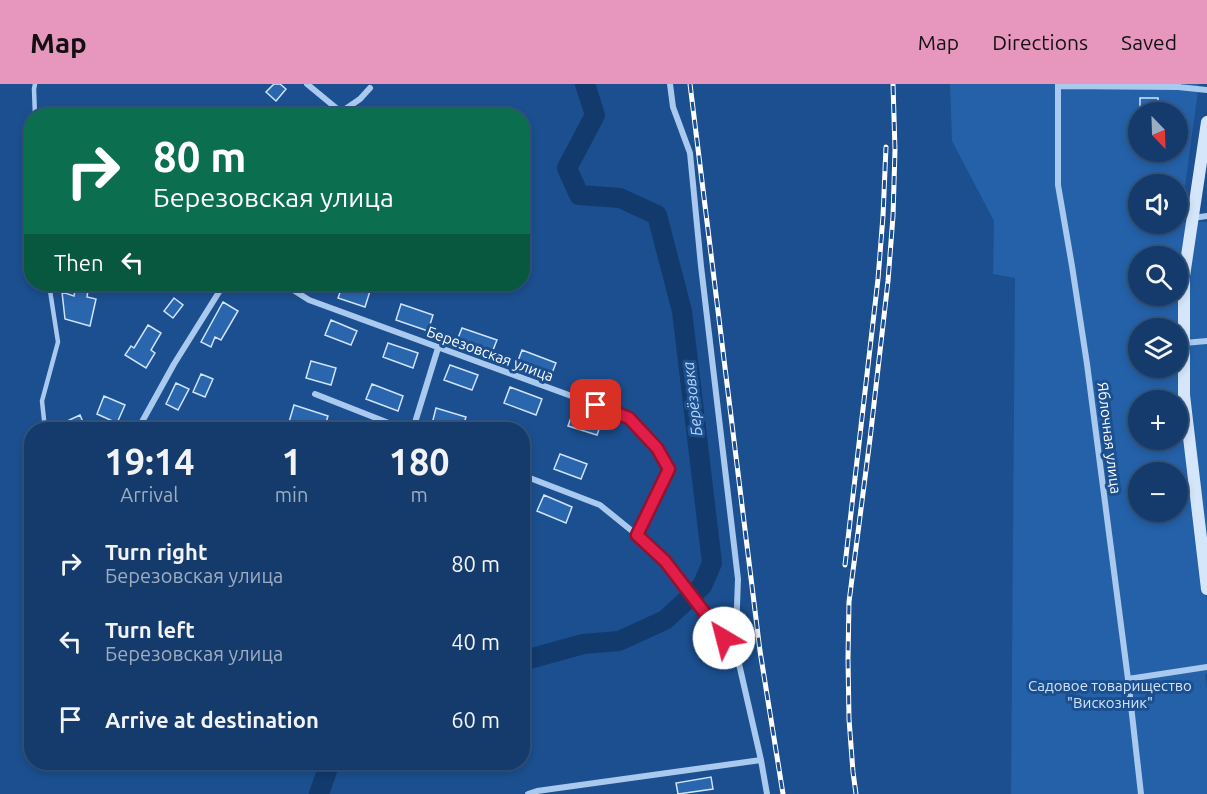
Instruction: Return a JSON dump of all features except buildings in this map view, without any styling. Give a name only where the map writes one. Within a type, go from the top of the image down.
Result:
[{"type":"street","points":[[307,84],[333,108]]},
{"type":"street","points":[[670,84],[673,107],[690,153],[738,579],[737,656],[767,794]]},
{"type":"street","name":"Яблочная улица","points":[[1141,794],[1088,364],[1058,184],[1058,85],[1178,86],[1207,90]]},
{"type":"street","points":[[347,108],[370,88]]},
{"type":"street","points":[[1184,318],[1184,276],[1207,122]]},
{"type":"street","points":[[1192,218],[1207,216]]},
{"type":"street","points":[[142,422],[174,364],[220,291]]},
{"type":"street","name":"Березовская улица","points":[[295,291],[309,300],[629,418],[657,448],[669,469],[637,535]]},
{"type":"street","points":[[1188,343],[1207,341]]},
{"type":"street","points":[[415,422],[438,348]]},
{"type":"street","points":[[1184,378],[1184,395],[1199,489],[1207,590]]},
{"type":"street","points":[[315,394],[386,422]]},
{"type":"street","points":[[530,478],[600,505],[637,535],[665,561],[737,656]]},
{"type":"street","points":[[1128,679],[1207,667]]},
{"type":"street","points":[[528,794],[537,790],[761,760]]},
{"type":"lane","points":[[34,108],[33,90],[35,84]]},
{"type":"lane","points":[[44,422],[42,401],[58,342],[50,291]]},
{"type":"green space","name":"Садовое товарищество \"Вискозник\"","points":[[950,84],[1199,84],[1187,174],[1128,174],[1128,234],[1188,234],[1188,222],[1207,222],[1207,674],[1205,674],[1207,794],[1011,794],[1015,278],[993,274],[994,221],[952,141]]},
{"type":"waterway","name":"Берёзовка","points":[[530,659],[583,644],[619,641],[665,620],[702,586],[712,563],[682,311],[657,215],[620,198],[579,195],[567,168],[595,115],[585,84]]},
{"type":"waterway","name":"Берёзовка","points":[[319,794],[327,770]]},
{"type":"railway","points":[[690,84],[760,651],[783,794]]},
{"type":"railway","points":[[856,794],[849,719],[849,602],[888,281],[895,150],[893,84]]},
{"type":"railway","points":[[845,565],[878,279],[886,147]]},
{"type":"route","points":[[596,405],[629,418],[657,448],[669,469],[637,535],[665,561],[724,638]]}]
